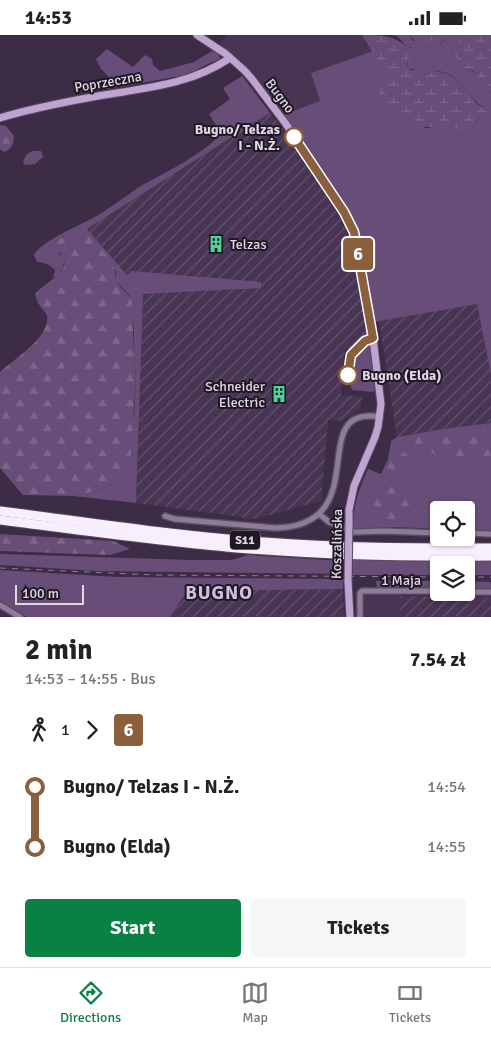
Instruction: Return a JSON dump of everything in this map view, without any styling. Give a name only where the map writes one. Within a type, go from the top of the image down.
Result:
[{"type":"highway","name":"S11","points":[[0,511],[262,542],[369,548],[491,547]]},
{"type":"highway","name":"S11","points":[[0,520],[170,541],[285,552],[359,556],[491,556]]},
{"type":"street","name":"Bugno","points":[[197,35],[230,57],[245,71],[278,113],[350,223],[356,243],[375,352],[380,395],[380,417]]},
{"type":"street","name":"Poprzeczna","points":[[0,118],[65,102],[188,79],[219,65],[230,57]]},
{"type":"street","points":[[165,516],[175,519],[275,528],[297,526],[306,523],[319,514],[333,493],[340,443],[346,427],[362,417],[380,417]]},
{"type":"street","name":"Koszalińska","points":[[350,617],[348,581],[350,505],[354,486],[372,447],[380,417]]},
{"type":"street","points":[[319,514],[329,522],[354,532],[430,533]]},
{"type":"street","points":[[475,533],[491,534]]},
{"type":"street","name":"1 Maja","points":[[360,617],[360,593],[364,591],[430,591]]},
{"type":"street","points":[[475,592],[491,592]]},
{"type":"street","points":[[0,605],[20,617]]},
{"type":"shaded area","points":[[228,35],[362,35],[373,51],[312,73],[321,101],[282,115],[218,46]]},
{"type":"shaded area","points":[[270,113],[283,129],[332,204],[349,234],[367,335],[351,349],[345,349],[341,395],[362,397],[360,409],[341,421],[328,420],[321,501],[255,519],[136,503],[142,294],[87,229]]},
{"type":"shaded area","points":[[477,303],[491,375],[491,423],[397,437],[379,321]]},
{"type":"shaded area","points":[[190,585],[208,591],[343,589],[344,617],[170,617]]},
{"type":"shaded area","points":[[361,595],[400,596],[399,617],[362,617]]},
{"type":"shaded area","points":[[400,596],[430,596],[430,601],[475,601],[475,597],[491,597],[491,617],[399,617]]},
{"type":"green space","points":[[362,35],[386,36],[416,49],[407,67],[411,70],[416,70],[421,75],[440,72],[452,76],[475,102],[486,111],[485,115],[476,121],[482,128],[437,128],[411,122],[399,116],[388,106],[378,91],[389,78]]},
{"type":"green space","points":[[393,35],[409,35],[413,41],[434,40],[440,44],[451,35],[458,35],[460,40],[451,46],[453,52],[466,69],[474,72],[491,92],[491,375],[477,304],[374,322],[357,231],[283,115],[320,101],[311,73],[373,51],[389,78],[425,128],[482,128],[476,122],[482,116],[483,107],[461,84],[449,74],[433,72],[421,75],[416,70],[407,68],[408,60],[416,49],[406,46],[398,37]]},
{"type":"green space","points":[[409,35],[452,35],[439,44],[434,40],[417,43]]},
{"type":"green space","points":[[458,35],[491,35],[491,92],[481,83],[474,71],[465,69],[455,55],[451,46],[460,40]]},
{"type":"green space","points":[[107,49],[133,67],[145,55],[152,59],[153,65],[160,71],[194,62],[212,51],[218,53],[220,58],[186,75],[107,89],[106,83],[109,77],[101,69],[96,59]]},
{"type":"green space","points":[[242,76],[270,113],[87,229],[127,275],[132,271],[261,282],[261,288],[143,294],[136,503],[73,496],[93,492],[115,483],[134,416],[136,379],[134,330],[129,295],[116,281],[116,272],[112,263],[104,254],[71,233],[57,241],[59,254],[64,257],[64,263],[60,272],[53,278],[55,270],[47,264],[37,262],[34,255],[51,240],[109,208],[139,187],[208,146],[216,139],[220,132],[209,114],[230,99],[223,88]]},
{"type":"green space","points":[[0,125],[6,126],[14,136],[12,146],[5,152],[0,150]]},
{"type":"green space","points":[[32,151],[41,151],[43,157],[35,164],[25,165],[23,162],[26,155]]},
{"type":"green space","points":[[81,231],[94,241],[107,256],[114,267],[117,283],[132,301],[136,379],[130,465],[124,477],[93,492],[73,496],[23,495],[0,468],[0,372],[30,347],[43,331],[47,323],[47,315],[38,303],[35,294],[62,269],[64,259],[54,247],[56,243],[65,235]]},
{"type":"green space","points":[[367,343],[370,343],[377,389],[372,392],[352,390],[350,384],[352,359]]},
{"type":"green space","points":[[491,423],[491,531],[475,530],[475,501],[430,501],[430,529],[395,527],[353,529],[355,505],[368,469],[381,474],[388,459],[391,441],[397,437]]},
{"type":"green space","points":[[484,430],[491,434],[491,459],[488,462],[477,463],[439,457],[405,439],[434,433]]},
{"type":"green space","points":[[402,451],[410,457],[398,472],[397,478],[412,486],[416,496],[410,518],[405,521],[381,519],[369,509],[370,502],[392,455]]},
{"type":"green space","points":[[0,534],[113,541],[130,549],[110,555],[0,551]]},
{"type":"green space","points":[[0,554],[192,560],[232,560],[248,555],[343,561],[343,574],[96,571],[0,565]]},
{"type":"green space","points":[[353,560],[430,560],[430,575],[353,575]]},
{"type":"green space","points":[[475,560],[491,560],[491,575],[475,575]]},
{"type":"green space","points":[[0,570],[118,577],[343,579],[343,589],[208,591],[190,586],[170,617],[27,617],[0,601]]},
{"type":"green space","points":[[376,581],[430,581],[430,590],[377,590]]},
{"type":"green space","points":[[475,581],[491,582],[491,590],[475,589]]},
{"type":"railway","points":[[0,568],[155,575],[430,577]]},
{"type":"railway","points":[[475,577],[491,577]]},
{"type":"bus line","name":"6","points":[[294,137],[344,212],[354,232],[373,338],[365,341],[351,355],[349,358],[348,375]]},
{"type":"place","name":"Bugno/ Telzas I - N.Ż.","points":[[294,137]]},
{"type":"place","name":"Telzas","points":[[216,244]]},
{"type":"place","name":"Bugno (Elda)","points":[[348,375]]},
{"type":"place","name":"Schneider Electric","points":[[279,394]]},
{"type":"district","name":"BUGNO","points":[[219,593]]}]
